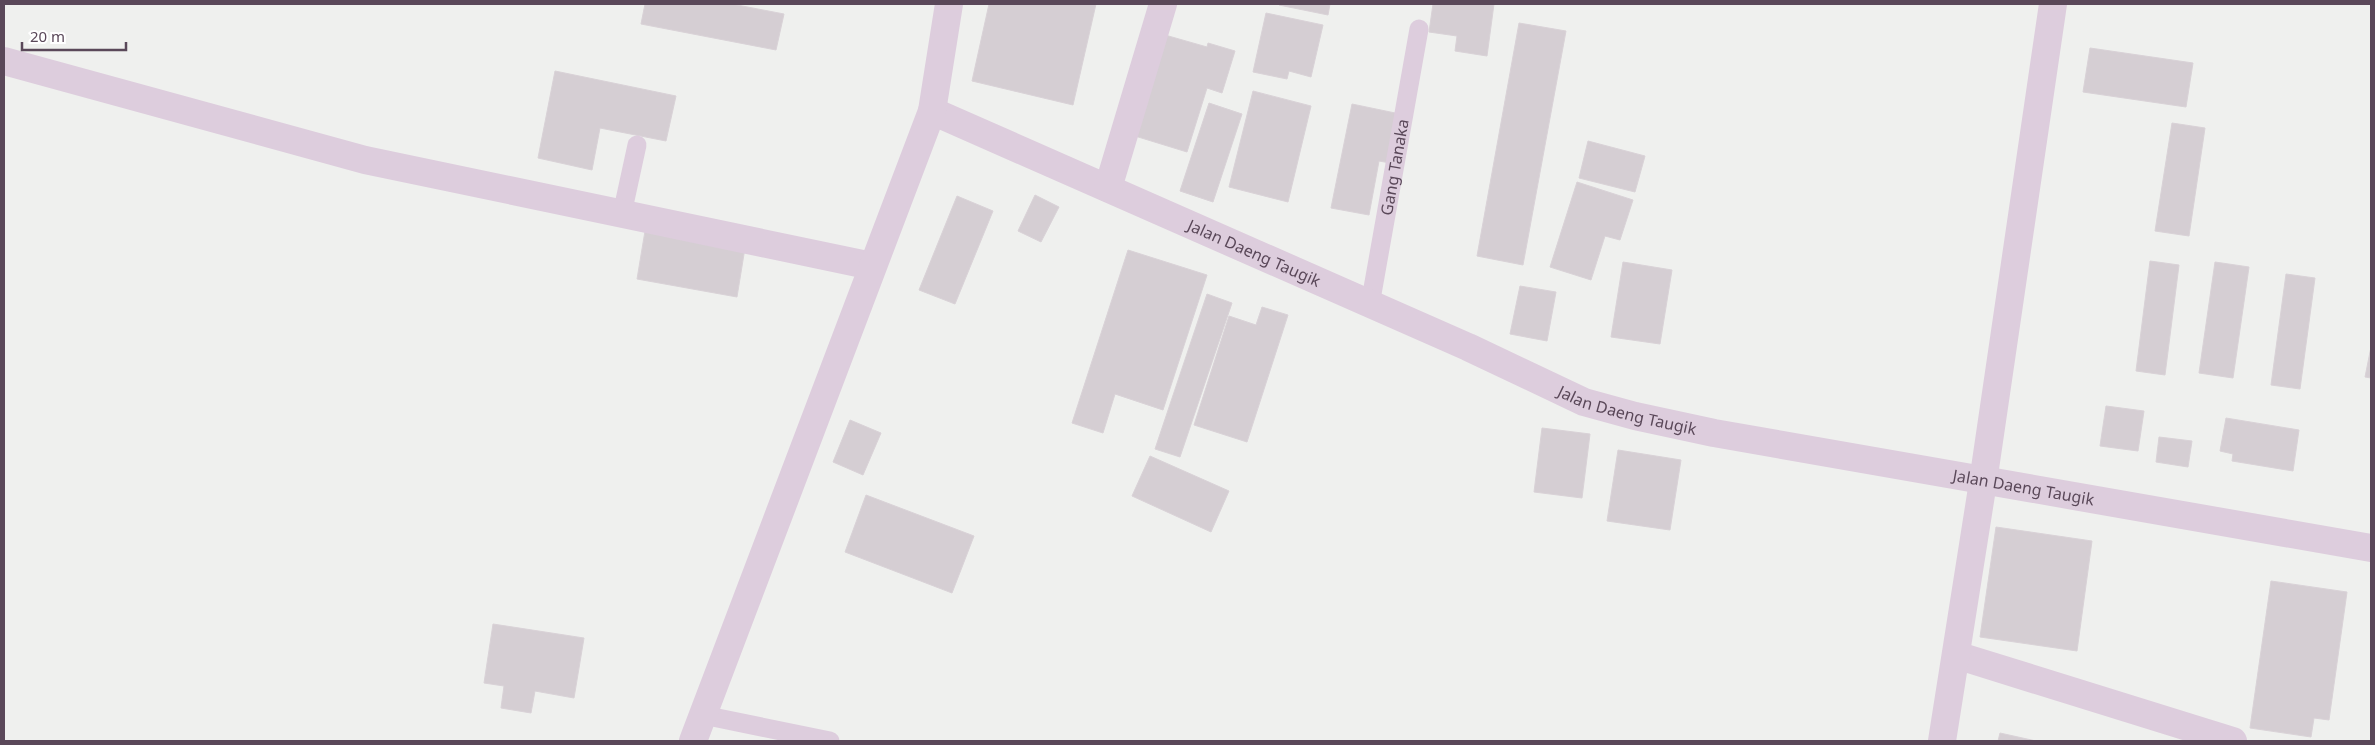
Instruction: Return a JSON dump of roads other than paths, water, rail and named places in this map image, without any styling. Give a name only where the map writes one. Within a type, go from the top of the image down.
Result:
[{"type":"street","points":[[694,741],[932,111],[948,4]]},
{"type":"street","points":[[1108,188],[1163,4]]},
{"type":"street","points":[[1942,741],[1983,482],[2053,4]]},
{"type":"street","points":[[4,61],[365,160],[872,266]]},
{"type":"street","name":"Jalan Daeng Taugik","points":[[932,111],[1468,347],[1584,402],[1635,416],[1714,433],[1983,482],[2371,548]]},
{"type":"street","points":[[1956,655],[2234,741]]},
{"type":"lane","name":"Gang Tanaka","points":[[1370,305],[1419,29]]},
{"type":"lane","points":[[622,214],[637,145]]},
{"type":"lane","points":[[703,715],[830,741]]}]
